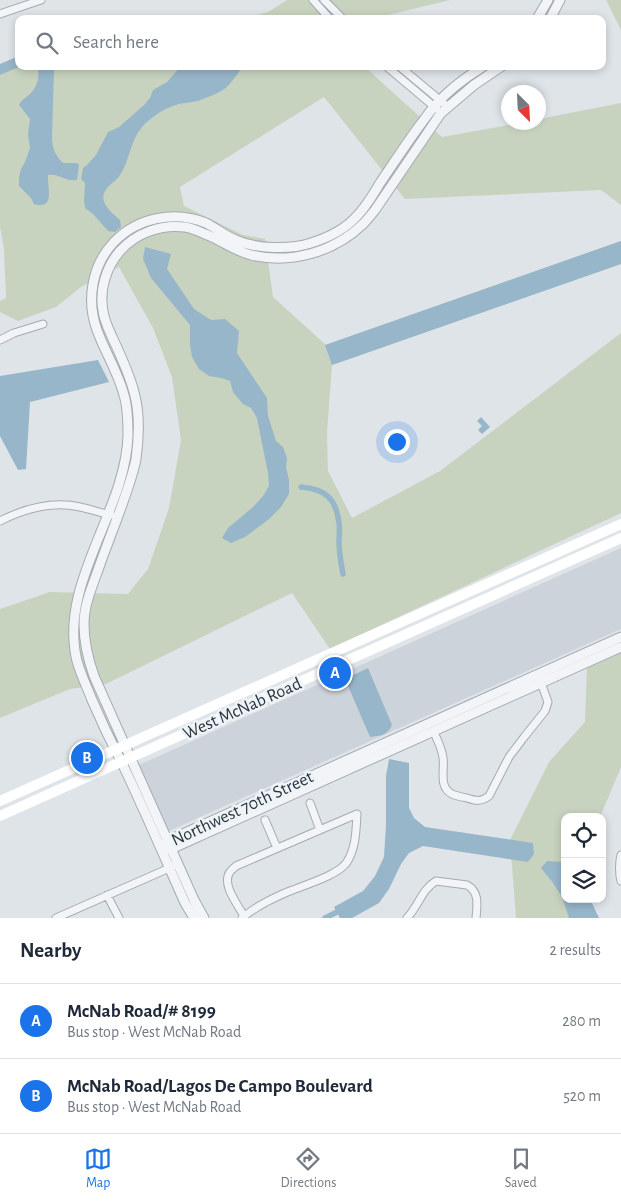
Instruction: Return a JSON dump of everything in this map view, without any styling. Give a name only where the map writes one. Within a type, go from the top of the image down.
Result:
[{"type":"main road","name":"West McNab Road","points":[[0,801],[376,633],[466,595],[621,524]]},
{"type":"main road","name":"West McNab Road","points":[[0,816],[621,538]]},
{"type":"main road","points":[[0,810],[18,802],[17,794]]},
{"type":"street","points":[[0,14],[41,0]]},
{"type":"street","points":[[314,0],[327,15]]},
{"type":"street","points":[[324,0],[339,15]]},
{"type":"street","points":[[539,15],[548,0]]},
{"type":"street","points":[[552,15],[560,0]]},
{"type":"street","points":[[391,70],[445,110]]},
{"type":"street","points":[[403,70],[437,104]]},
{"type":"street","points":[[194,918],[185,902],[169,845],[84,680],[77,662],[74,642],[76,607],[80,591],[119,485],[128,444],[125,397],[94,316],[91,291],[95,273],[103,255],[114,242],[129,230],[146,221],[166,216],[186,217],[202,221],[236,240],[270,247],[289,248],[309,244],[343,228],[366,205],[411,138],[437,104],[468,76],[478,70]]},
{"type":"street","points":[[120,748],[88,659],[84,623],[90,591],[134,467],[138,444],[135,393],[107,325],[103,310],[102,292],[105,277],[111,263],[133,239],[150,230],[168,227],[185,227],[198,231],[232,248],[270,258],[290,258],[313,253],[337,243],[363,224],[375,210],[445,110],[474,85],[496,70]]},
{"type":"street","points":[[94,316],[103,304]]},
{"type":"street","points":[[0,340],[14,333],[42,324]]},
{"type":"street","points":[[0,521],[24,511],[43,506],[61,505],[80,507],[117,517]]},
{"type":"street","points":[[92,557],[102,560]]},
{"type":"street","name":"Northwest 70th Street","points":[[160,848],[434,732],[621,637]]},
{"type":"street","name":"Northwest 70th Street","points":[[169,845],[540,679],[621,647]]},
{"type":"street","points":[[434,732],[442,750],[444,760],[443,782],[446,789],[450,793],[474,800],[483,800],[489,796],[509,757],[545,711],[548,702],[540,679]]},
{"type":"street","points":[[126,760],[160,848],[174,866],[204,918]]},
{"type":"street","points":[[310,803],[320,830]]},
{"type":"street","points":[[357,814],[356,839],[346,863],[340,869],[316,882],[276,897],[243,917],[227,884],[230,872],[236,866],[277,848],[320,830],[357,814]]},
{"type":"street","points":[[265,820],[277,848]]},
{"type":"street","points":[[621,855],[621,881]]},
{"type":"street","points":[[56,918],[174,866]]},
{"type":"street","points":[[407,918],[428,887],[436,882],[468,885],[472,888],[477,897],[476,918]]},
{"type":"street","points":[[107,895],[118,918]]},
{"type":"shaded area","points":[[621,548],[621,629],[169,831],[139,765]]},
{"type":"green space","points":[[287,0],[450,0],[388,15],[257,15],[268,12]]},
{"type":"green space","points":[[606,0],[621,0],[621,30]]},
{"type":"green space","points":[[15,58],[15,70],[368,70],[442,137],[501,126],[501,130],[546,130],[546,118],[621,103],[621,205],[601,190],[405,199],[324,97],[180,187],[184,206],[243,235],[265,239],[273,297],[326,345],[621,241],[621,264],[332,365],[327,433],[328,471],[352,518],[440,471],[621,333],[621,513],[330,649],[292,593],[106,684],[70,689],[0,718],[0,609],[50,592],[128,594],[148,569],[169,508],[181,440],[172,377],[153,328],[119,267],[81,287],[56,307],[18,321],[0,312],[0,301],[6,298],[4,249],[0,227],[0,64]]},
{"type":"green space","points":[[621,652],[621,767],[602,813],[561,813],[561,903],[570,903],[591,918],[516,918],[510,840],[549,762],[585,722],[587,667]]},
{"type":"water","points":[[15,58],[15,69],[0,75],[0,64]]},
{"type":"water","points":[[38,70],[54,70],[52,137],[54,151],[63,163],[79,164],[77,180],[48,175],[48,201],[41,205],[34,204],[31,198],[19,186],[21,169],[30,148],[28,135],[30,119],[19,105],[37,84]]},
{"type":"water","points":[[178,70],[241,70],[222,91],[198,101],[167,108],[151,118],[142,127],[135,138],[118,178],[109,186],[103,196],[106,205],[120,220],[121,227],[115,232],[108,231],[85,208],[85,183],[81,179],[83,168],[96,155],[108,132],[119,127],[144,105],[150,98],[153,90],[167,82]]},
{"type":"water","points":[[621,241],[621,264],[332,365],[325,345]]},
{"type":"water","points":[[145,247],[171,254],[167,269],[194,309],[211,320],[225,319],[239,331],[237,353],[267,398],[268,416],[276,441],[283,447],[287,458],[289,494],[281,507],[268,520],[245,537],[231,543],[222,538],[228,528],[253,507],[269,486],[257,418],[251,408],[243,404],[233,392],[230,381],[209,376],[199,369],[192,357],[190,325],[151,278],[143,259]]},
{"type":"water","points":[[98,360],[109,382],[30,402],[26,469],[18,470],[0,436],[0,376]]},
{"type":"water","points":[[481,417],[490,427],[482,434],[478,430],[482,426],[477,421]]},
{"type":"water","points":[[368,668],[392,725],[386,733],[370,737],[345,679]]},
{"type":"water","points":[[389,759],[409,763],[409,808],[414,818],[425,827],[533,843],[534,854],[528,862],[423,846],[409,853],[379,903],[352,918],[340,918],[334,907],[363,891],[375,876],[384,857],[386,776]]},
{"type":"water","points":[[547,861],[561,862],[561,895],[553,883],[541,868]]},
{"type":"water","points":[[564,903],[592,903],[599,918],[569,918]]},
{"type":"waterway","points":[[301,487],[323,493],[328,496],[335,507],[339,525],[339,550],[343,574]]},
{"type":"waterway","points":[[325,918],[343,909]]},
{"type":"place","name":"McNab Road/# 8199","points":[[335,673]]},
{"type":"place","name":"McNab Road/Lagos De Campo Boulevard","points":[[87,758]]}]
